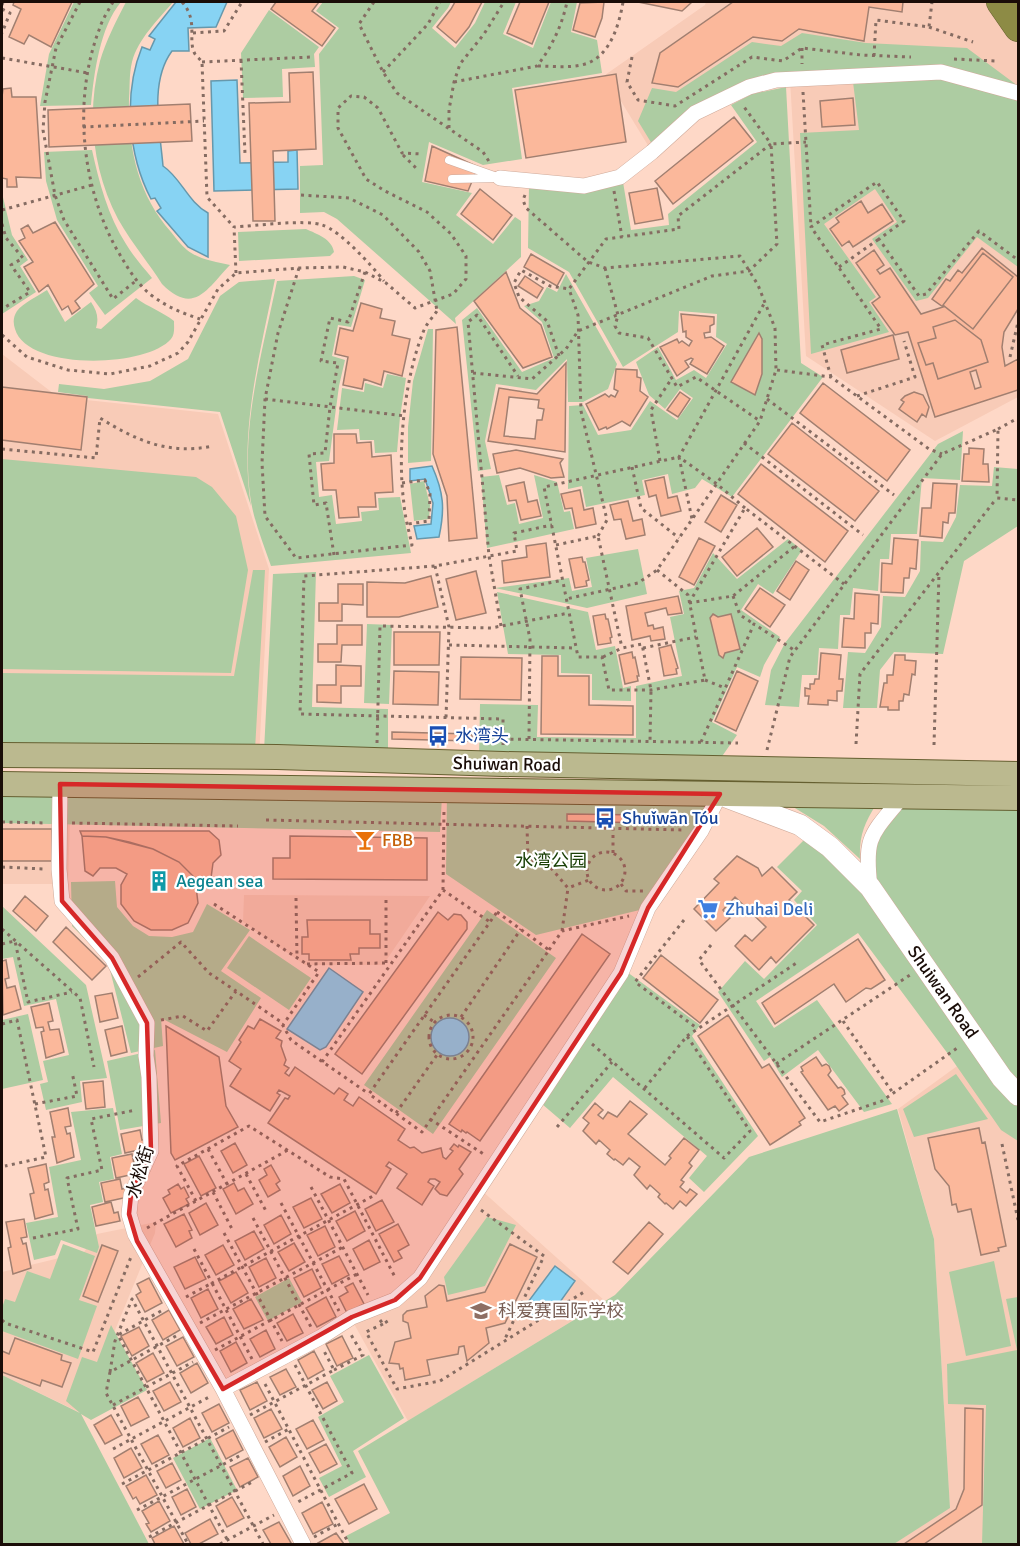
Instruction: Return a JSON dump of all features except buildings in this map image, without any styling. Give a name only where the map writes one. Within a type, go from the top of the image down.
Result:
[{"type":"highway","points":[[1000,2],[1018,28]]},
{"type":"main road","name":"Shuiwan Road","points":[[2,755],[277,757],[503,765],[761,769],[1016,785]]},
{"type":"main road","name":"Shuiwan Road","points":[[2,784],[902,797],[1016,785]]},
{"type":"street","points":[[500,178],[584,186],[620,177],[695,113],[748,87],[776,80],[941,72],[1018,93]]},
{"type":"street","points":[[59,756],[59,869],[63,901],[112,958],[147,1023]]},
{"type":"street","points":[[223,1389],[344,1322],[395,1300],[420,1278],[621,973],[647,912],[700,831],[720,794]]},
{"type":"street","name":"Shuiwan Road","points":[[720,794],[800,825],[830,847],[870,887],[1002,1078],[1018,1095]]},
{"type":"street","points":[[870,887],[869,844],[874,831],[902,797]]},
{"type":"street","name":"水松街","points":[[147,1023],[146,1056],[151,1150],[130,1195],[129,1214],[136,1238],[223,1389],[302,1544]]},
{"type":"lane","points":[[449,160],[500,178]]},
{"type":"lane","points":[[452,179],[500,178]]},
{"type":"path","points":[[80,2],[56,48],[45,102],[43,130],[55,195],[64,220],[113,299],[137,280]]},
{"type":"path","points":[[113,2],[99,31],[88,74],[83,127],[92,184],[104,225],[130,273],[149,293],[172,309],[200,320]]},
{"type":"path","points":[[182,2],[188,8],[192,23],[194,53],[202,62],[207,197],[234,227],[236,273]]},
{"type":"path","points":[[193,33],[224,31],[242,2]]},
{"type":"path","points":[[374,2],[359,24],[383,72],[397,93],[483,152],[500,178]]},
{"type":"path","points":[[383,72],[428,24],[440,2]]},
{"type":"path","points":[[448,129],[454,82],[460,64],[484,34],[504,2]]},
{"type":"path","points":[[537,66],[548,51],[564,17],[567,2]]},
{"type":"path","points":[[454,82],[537,66],[582,65],[597,58],[611,43],[623,2]]},
{"type":"path","points":[[929,27],[932,2]]},
{"type":"path","points":[[2,5],[10,13],[2,33]]},
{"type":"path","points":[[874,56],[876,20],[929,27],[973,42]]},
{"type":"path","points":[[802,48],[811,228],[881,329],[822,345],[831,377]]},
{"type":"path","points":[[202,62],[311,57]]},
{"type":"path","points":[[2,58],[88,74]]},
{"type":"path","points":[[241,60],[245,154]]},
{"type":"path","points":[[473,373],[532,379],[566,349],[578,331],[712,276],[749,271],[777,244],[771,144],[734,94]]},
{"type":"path","points":[[234,227],[313,222],[333,229],[371,265],[386,283],[415,308],[453,294],[466,279],[466,256],[451,234],[427,212],[366,179],[338,128],[338,108],[351,96],[364,97],[378,108],[402,153],[418,170]]},
{"type":"path","points":[[83,127],[204,121]]},
{"type":"path","points":[[569,289],[606,239],[679,228],[678,216],[771,144],[806,142]]},
{"type":"path","points":[[402,153],[422,154]]},
{"type":"path","points":[[612,179],[622,237]]},
{"type":"path","points":[[542,182],[526,189],[523,200],[526,208],[588,262],[605,268],[740,256],[776,328],[776,370],[760,421],[657,570],[638,583],[566,599]]},
{"type":"path","points":[[811,228],[877,182],[904,222],[838,267]]},
{"type":"path","points":[[2,210],[92,184]]},
{"type":"path","points":[[299,268],[278,333],[265,399],[262,463],[265,516],[296,558],[412,545],[402,483],[405,416],[408,390],[424,328],[437,311],[430,271],[419,252],[383,215],[349,198],[301,195]]},
{"type":"path","points":[[2,224],[6,238],[22,258],[11,265],[30,291],[2,309]]},
{"type":"path","points":[[879,239],[919,296],[926,294],[979,231],[1018,260]]},
{"type":"path","points":[[2,335],[27,357],[68,370],[110,374],[150,366],[178,352],[188,342],[218,290],[236,273],[343,267],[365,272],[386,283]]},
{"type":"path","points":[[605,268],[618,315],[615,326],[619,333],[648,338],[677,387],[696,377],[760,421]]},
{"type":"path","points":[[559,356],[547,321],[519,297],[514,283],[521,270],[550,286],[569,289]]},
{"type":"path","points":[[334,555],[326,503],[314,505],[309,454],[325,453],[338,363],[321,361],[330,318],[348,322],[365,272]]},
{"type":"path","points":[[569,289],[578,315],[581,411],[607,520],[598,536],[622,648]]},
{"type":"path","points":[[692,519],[679,457],[765,302]]},
{"type":"path","points":[[501,626],[489,556],[468,322],[477,315],[519,378]]},
{"type":"path","points":[[1010,357],[1018,322]]},
{"type":"path","points":[[857,396],[915,377],[904,341]]},
{"type":"path","points":[[776,370],[831,377],[929,449],[942,454]]},
{"type":"path","points":[[660,461],[651,410],[672,378]]},
{"type":"path","points":[[265,399],[405,416]]},
{"type":"path","points":[[767,399],[894,495]]},
{"type":"path","points":[[2,449],[96,458],[100,418],[142,441],[171,449],[213,446]]},
{"type":"path","points":[[761,769],[775,724],[790,657],[942,454],[1018,418]]},
{"type":"path","points":[[856,744],[860,674],[997,498],[998,429]]},
{"type":"path","points":[[744,444],[863,535]]},
{"type":"path","points":[[650,741],[651,690],[642,644],[622,648],[602,657],[578,657],[544,487],[679,457],[844,584]]},
{"type":"path","points":[[632,467],[641,508],[679,538]]},
{"type":"path","points":[[402,483],[425,480],[430,494],[429,521],[408,524]]},
{"type":"path","points":[[997,498],[1018,500]]},
{"type":"path","points":[[689,603],[745,508]]},
{"type":"path","points":[[503,765],[503,719],[300,714],[304,576],[435,566],[517,551],[513,533],[552,525]]},
{"type":"path","points":[[556,545],[598,536]]},
{"type":"path","points":[[689,603],[733,596],[795,546]]},
{"type":"path","points":[[435,566],[448,627],[446,718]]},
{"type":"path","points":[[657,570],[688,596],[705,680]]},
{"type":"path","points":[[934,745],[939,572]]},
{"type":"path","points":[[529,739],[530,647],[520,589],[563,580]]},
{"type":"path","points":[[733,596],[740,615],[795,651]]},
{"type":"path","points":[[377,760],[380,626],[491,628],[569,613]]},
{"type":"path","points":[[700,742],[754,624]]},
{"type":"path","points":[[643,648],[696,637]]},
{"type":"path","points":[[448,645],[576,648]]},
{"type":"path","points":[[602,657],[609,690],[651,690],[705,680],[725,688]]},
{"type":"path","points":[[503,739],[738,743]]},
{"type":"path","points":[[322,1062],[443,890],[444,791]]},
{"type":"path","points":[[266,820],[700,831]]},
{"type":"path","points":[[2,822],[238,826]]},
{"type":"path","points":[[127,986],[181,942],[209,973],[281,1022],[291,1040],[422,1132],[562,931],[568,888],[544,861],[528,860],[527,826]]},
{"type":"path","points":[[613,828],[613,852]]},
{"type":"path","points":[[600,852],[613,852],[623,861],[626,873],[621,884],[616,888],[603,890],[592,885],[589,880],[587,873],[590,860],[600,852]]},
{"type":"path","points":[[2,867],[59,869]]},
{"type":"path","points":[[568,888],[589,880]]},
{"type":"path","points":[[621,884],[626,891],[659,891]]},
{"type":"path","points":[[443,890],[490,922]]},
{"type":"path","points":[[296,898],[297,958]]},
{"type":"path","points":[[386,899],[386,970]]},
{"type":"path","points":[[214,904],[319,972],[283,1025]]},
{"type":"path","points":[[369,1094],[497,912],[549,950]]},
{"type":"path","points":[[562,931],[647,912]]},
{"type":"path","points":[[684,920],[635,982],[698,1029]]},
{"type":"path","points":[[2,929],[80,998],[94,1067]]},
{"type":"path","points":[[461,1017],[521,929]]},
{"type":"path","points":[[2,944],[15,941]]},
{"type":"path","points":[[15,941],[28,1002],[72,992]]},
{"type":"path","points":[[711,945],[699,960],[820,1122],[882,1101],[973,1036]]},
{"type":"path","points":[[644,1089],[687,1036],[798,962]]},
{"type":"path","points":[[306,964],[386,963]]},
{"type":"path","points":[[776,1064],[925,965]]},
{"type":"path","points":[[147,1023],[183,1016],[207,1031],[236,991]]},
{"type":"path","points":[[424,1015],[434,1022]]},
{"type":"path","points":[[447,1015],[461,1017],[471,1027],[473,1034],[470,1049],[459,1058],[444,1058],[437,1055],[432,1050],[428,1036],[434,1022],[447,1015]]},
{"type":"path","points":[[2,1024],[18,1020],[46,1157],[5,1166]]},
{"type":"path","points":[[842,1020],[893,1093]]},
{"type":"path","points":[[581,1034],[724,1158],[750,1131],[687,1036]]},
{"type":"path","points":[[470,1049],[477,1053]]},
{"type":"path","points":[[396,1113],[437,1055]]},
{"type":"path","points":[[557,1127],[612,1061]]},
{"type":"path","points":[[35,1104],[77,1096],[72,1072]]},
{"type":"path","points":[[33,1238],[78,1229],[67,1178],[102,1170],[92,1119],[150,1107]]},
{"type":"path","points":[[430,1119],[496,1162]]},
{"type":"path","points":[[196,1201],[177,1166],[249,1126],[330,1177],[344,1179],[403,1293]]},
{"type":"path","points":[[1002,1144],[1018,1220]]},
{"type":"path","points":[[208,1149],[227,1184]]},
{"type":"path","points":[[2,1320],[93,1352],[136,1238],[196,1201],[288,1150]]},
{"type":"path","points":[[246,1174],[266,1211]]},
{"type":"path","points":[[311,1187],[383,1324]]},
{"type":"path","points":[[213,1192],[232,1229]]},
{"type":"path","points":[[194,1249],[212,1283],[373,1196]]},
{"type":"path","points":[[470,1202],[544,1256],[504,1341]]},
{"type":"path","points":[[281,1203],[363,1355],[334,1370]]},
{"type":"path","points":[[222,1544],[352,1473],[224,1233]]},
{"type":"path","points":[[110,1372],[343,1247]]},
{"type":"path","points":[[113,1405],[357,1274]]},
{"type":"path","points":[[391,1318],[366,1332],[397,1389],[440,1381],[584,1292]]},
{"type":"path","points":[[188,1545],[106,1393],[118,1335],[132,1299],[263,1545]]},
{"type":"path","points":[[118,1335],[228,1541]]},
{"type":"path","points":[[113,1449],[223,1389]]},
{"type":"path","points":[[137,1510],[289,1430]]},
{"type":"path","points":[[149,1537],[267,1475]]},
{"type":"path","points":[[302,1544],[338,1524]]},
{"type":"highlighted area","points":[[60,784],[720,794],[648,908],[621,973],[420,1278],[395,1300],[352,1317],[223,1389],[137,1241],[129,1214],[131,1195],[151,1151],[147,1023],[112,958],[62,901]]},
{"type":"shaded area","points":[[706,2],[999,2],[1018,29],[1018,397],[935,441],[806,356],[790,79],[695,113],[652,152],[605,75],[705,5]]},
{"type":"shaded area","points":[[2,354],[58,397],[218,414],[269,569],[259,757],[2,754]]},
{"type":"shaded area","points":[[2,784],[71,785],[68,884],[2,884]]},
{"type":"shaded area","points":[[244,895],[430,896],[383,965],[305,965],[243,922]]},
{"type":"shaded area","points":[[982,1048],[1018,1095],[1018,1544],[894,1544],[950,1507],[934,1239],[898,1109]]},
{"type":"shaded area","name":"科爱赛国际学校","points":[[480,1189],[605,1301],[408,1421],[353,1322],[395,1301]]},
{"type":"shaded area","points":[[156,1222],[155,1233],[81,1413],[2,1375],[2,1272],[84,1252],[97,1234]]},
{"type":"green space","points":[[74,2],[121,2],[103,37],[96,65],[91,105],[40,106],[49,54]]},
{"type":"green space","points":[[126,2],[173,2],[149,30],[132,62],[129,99],[130,135],[143,187],[160,218],[191,253],[207,260],[230,265],[207,290],[192,298],[183,298],[162,284],[134,244],[109,201],[98,162],[93,122],[96,81],[105,46]]},
{"type":"green space","points":[[323,2],[451,2],[432,28],[455,48],[475,23],[485,2],[516,2],[503,34],[533,48],[551,2],[577,2],[571,32],[597,40],[602,73],[512,88],[522,159],[483,165],[429,142],[422,182],[472,193],[456,215],[493,244],[515,217],[521,221],[521,257],[455,318],[456,324],[337,219],[324,212],[300,213],[300,166],[323,165],[319,54],[339,28],[316,11]]},
{"type":"green space","points":[[269,10],[319,47],[314,54],[315,67],[282,69],[283,97],[243,98],[241,53]]},
{"type":"green space","points":[[802,33],[866,43],[967,48],[1018,86],[939,68],[776,75],[652,144],[638,121],[652,88],[676,92],[752,42],[781,46]]},
{"type":"green space","points":[[942,78],[1018,100],[1018,267],[977,237],[928,298],[916,301],[872,239],[897,222],[875,189],[824,224],[876,297],[869,302],[889,332],[811,354],[800,133],[859,130],[853,82]]},
{"type":"green space","points":[[786,87],[801,363],[823,377],[732,497],[702,479],[695,488],[672,494],[668,474],[642,480],[645,495],[586,507],[582,486],[568,489],[569,406],[583,405],[598,435],[631,430],[650,401],[677,420],[693,398],[680,389],[665,409],[649,395],[636,362],[658,347],[676,380],[694,370],[706,378],[727,344],[716,337],[717,314],[679,311],[678,332],[623,367],[569,272],[528,248],[529,185],[623,182],[631,230],[669,225],[668,214],[757,142],[731,105],[752,94]]},
{"type":"green space","points":[[92,150],[101,186],[114,222],[129,248],[152,278],[105,315],[89,293],[98,286],[57,220],[46,181],[44,152]]},
{"type":"green space","points":[[2,193],[12,235],[28,260],[20,266],[36,292],[2,314]]},
{"type":"green space","points":[[306,229],[327,240],[334,252],[330,256],[239,261],[238,232]]},
{"type":"green space","points":[[566,274],[617,364],[608,389],[583,402],[568,402],[567,359],[536,390],[496,384],[485,441],[491,469],[478,471],[462,320],[477,308],[522,372],[554,358],[542,322],[524,306],[539,301],[547,287],[557,292]]},
{"type":"green space","points":[[354,276],[365,280],[351,327],[338,325],[332,356],[345,360],[339,386],[329,461],[316,462],[319,497],[332,495],[336,524],[362,521],[361,512],[379,510],[378,498],[400,497],[411,553],[271,566],[251,504],[248,441],[255,387],[277,281]]},
{"type":"green space","points":[[275,279],[249,421],[248,478],[251,506],[220,412],[88,398],[58,392],[59,384],[104,389],[150,381],[188,359],[220,296],[239,282]]},
{"type":"green space","points":[[47,290],[65,322],[91,302],[97,315],[96,328],[101,329],[136,298],[174,321],[173,335],[158,349],[138,356],[114,360],[88,361],[41,352],[24,343],[15,329],[14,320],[20,308]]},
{"type":"green space","points":[[428,329],[433,329],[431,461],[408,463],[408,427],[413,381]]},
{"type":"green space","points":[[387,374],[406,378],[397,452],[375,453],[374,440],[360,440],[359,429],[337,430],[342,388],[364,392],[365,383],[383,388]]},
{"type":"green space","points":[[963,431],[960,480],[922,478],[917,534],[891,534],[889,559],[880,559],[878,591],[853,588],[850,615],[840,615],[838,649],[819,648],[817,675],[802,675],[799,707],[765,705],[771,670],[785,643],[938,444]]},
{"type":"green space","points":[[2,459],[196,477],[212,487],[236,516],[248,570],[231,673],[2,669]]},
{"type":"green space","points":[[994,467],[1018,469],[1018,526],[964,561],[943,654],[894,652],[880,670],[877,708],[843,708],[848,652],[865,653],[881,627],[883,596],[905,597],[920,571],[921,541],[943,542],[956,517],[960,485],[992,486]]},
{"type":"green space","points":[[499,475],[507,505],[515,503],[519,524],[543,518],[534,475],[557,482],[564,512],[570,511],[574,529],[487,548],[481,477]]},
{"type":"green space","points":[[424,481],[430,505],[429,519],[414,521],[410,484]]},
{"type":"green space","points":[[788,539],[802,550],[773,594],[758,584],[741,610],[780,637],[760,677],[737,667],[712,722],[737,735],[718,762],[479,758],[480,704],[538,705],[537,737],[636,738],[636,686],[682,676],[670,617],[684,614],[679,591],[694,588],[713,553],[737,579]]},
{"type":"green space","points":[[638,549],[647,594],[587,608],[495,588],[569,578],[572,591],[592,587],[586,558]]},
{"type":"green space","points":[[253,570],[265,570],[255,750],[2,749],[2,673],[234,676]]},
{"type":"green space","points":[[316,572],[312,707],[388,709],[388,755],[264,751],[273,574]]},
{"type":"green space","points":[[497,592],[588,612],[596,650],[615,646],[623,688],[631,686],[631,701],[592,700],[592,674],[561,673],[561,655],[508,654]]},
{"type":"green space","points":[[367,624],[392,625],[389,704],[364,703]]},
{"type":"green space","points":[[2,788],[442,796],[440,832],[2,823]]},
{"type":"green space","name":"水湾公园","points":[[447,791],[719,794],[648,908],[536,935],[446,874]]},
{"type":"green space","points":[[902,797],[1018,799],[1018,1094],[871,887],[875,831]]},
{"type":"green space","points":[[790,805],[876,805],[863,830],[860,859],[824,826]]},
{"type":"green space","points":[[807,837],[868,890],[1018,1100],[1018,1141],[1001,1130],[951,1058],[858,933],[756,1001],[774,1028],[817,1000],[892,1104],[864,1112],[818,1050],[782,1077],[770,1057],[764,1061],[718,992],[745,961],[764,979],[817,925],[794,900],[802,891],[777,867]]},
{"type":"green space","points":[[115,881],[117,907],[133,926],[149,936],[172,937],[193,932],[207,904],[250,930],[221,971],[261,998],[227,1052],[161,1018],[163,1046],[131,1053],[108,962],[72,926],[71,882]]},
{"type":"green space","points":[[2,906],[86,985],[107,1078],[80,1081],[82,1102],[46,1110],[40,1084],[48,1082],[43,1061],[69,1055],[56,999],[24,1006],[13,957],[2,959]]},
{"type":"green space","points":[[487,910],[556,958],[433,1134],[364,1085]]},
{"type":"green space","points":[[249,936],[311,978],[289,1010],[227,968]]},
{"type":"green space","points":[[627,972],[700,1025],[692,1036],[758,1136],[704,1192],[689,1178],[707,1156],[613,1077],[570,1128],[542,1104]]},
{"type":"green space","points":[[28,1014],[43,1080],[2,1089],[2,1020]]},
{"type":"green space","points":[[155,1050],[161,1123],[120,1130],[107,1061]]},
{"type":"green space","points":[[956,1074],[988,1119],[914,1137],[903,1109]]},
{"type":"green space","points":[[113,1108],[122,1154],[110,1157],[114,1179],[99,1182],[103,1202],[90,1205],[99,1247],[97,1253],[61,1240],[55,1255],[34,1260],[26,1223],[58,1217],[49,1167],[81,1160],[71,1112]]},
{"type":"green space","points":[[897,1109],[934,1239],[950,1508],[894,1544],[350,1544],[346,1536],[390,1513],[358,1451],[615,1295],[749,1157]]},
{"type":"green space","points":[[487,1217],[516,1225],[485,1286],[448,1295],[444,1277]]},
{"type":"green space","points":[[63,1244],[95,1256],[79,1300],[97,1306],[78,1359],[2,1331],[2,1308],[5,1299],[15,1302],[27,1271],[50,1279]]},
{"type":"green space","points":[[994,1261],[1011,1346],[966,1356],[949,1272]]},
{"type":"green space","points":[[289,1278],[302,1302],[268,1321],[255,1297]]},
{"type":"green space","points":[[1018,1297],[1018,1544],[982,1544],[986,1405],[948,1404],[947,1364],[1017,1350],[1006,1299]]},
{"type":"green space","points":[[111,1325],[147,1390],[91,1420],[81,1414],[149,1544],[2,1544],[2,1375],[80,1413],[66,1401],[82,1357],[97,1362]]},
{"type":"green space","points":[[369,1355],[404,1418],[353,1451],[366,1477],[329,1497],[319,1478],[342,1466],[318,1417],[344,1402],[330,1376]]},
{"type":"green space","points":[[210,1438],[237,1490],[200,1509],[173,1458]]},
{"type":"water","points":[[176,2],[227,2],[216,27],[188,28],[189,51],[172,51],[160,77],[158,92],[158,122],[163,166],[175,177],[195,203],[208,213],[208,257],[188,247],[157,211],[161,208],[155,198],[151,199],[143,182],[133,144],[130,104],[136,65],[142,47],[150,50],[155,39],[149,36]]},
{"type":"water","points":[[237,80],[240,163],[288,162],[288,151],[297,150],[298,189],[214,191],[211,81]]},
{"type":"water","points":[[432,466],[442,501],[439,537],[417,539],[414,526],[431,524],[433,503],[425,479],[410,481],[410,469]]},
{"type":"water","points":[[329,968],[363,992],[326,1047],[320,1050],[287,1029]]},
{"type":"water","points":[[450,1018],[463,1024],[469,1037],[463,1050],[450,1056],[437,1050],[431,1037],[437,1024]]},
{"type":"water","points":[[555,1266],[575,1281],[560,1302],[533,1318],[522,1310]]},
{"type":"place","name":"水湾头","points":[[438,736]]},
{"type":"place","name":"Shuǐwān Tóu","points":[[605,818]]},
{"type":"place","name":"FBB","points":[[365,840]]},
{"type":"place","name":"Aegean sea","points":[[159,881]]},
{"type":"place","name":"Zhuhai Deli","points":[[708,909]]},
{"type":"place","name":"科爱赛国际学校","points":[[481,1311]]}]
